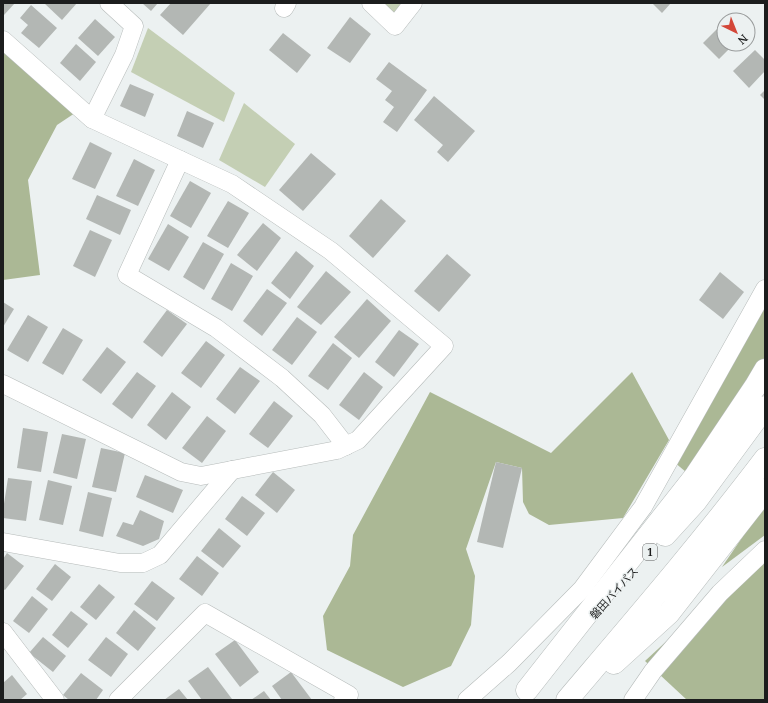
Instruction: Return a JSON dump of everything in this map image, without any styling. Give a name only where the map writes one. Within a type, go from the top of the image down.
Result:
[{"type":"highway","points":[[522,695],[696,475],[765,370]]},
{"type":"highway","name":"磐田バイパス","points":[[522,695],[696,501],[765,407]]},
{"type":"highway","points":[[567,700],[739,493],[765,459]]},
{"type":"highway","points":[[572,700],[669,613],[765,490]]},
{"type":"street","points":[[92,119],[124,55],[134,26],[109,3]]},
{"type":"street","points":[[371,3],[395,26],[413,3]]},
{"type":"street","points":[[3,40],[92,119],[232,184],[331,251],[444,346],[358,440],[337,450],[201,476],[181,472],[3,384]]},
{"type":"street","points":[[180,160],[127,275],[216,328],[282,378],[322,415],[346,446]]},
{"type":"street","points":[[467,700],[508,663],[582,588],[642,507],[765,289]]},
{"type":"street","points":[[3,542],[120,563],[143,563],[160,555],[232,470]]},
{"type":"street","points":[[633,700],[653,671],[720,593],[765,550]]},
{"type":"street","points":[[118,700],[205,613],[349,695],[343,700]]},
{"type":"street","points":[[3,632],[55,700]]},
{"type":"green space","points":[[371,3],[413,3],[395,26]]},
{"type":"green space","points":[[148,28],[235,93],[224,122],[131,72]]},
{"type":"green space","points":[[3,40],[81,109],[57,125],[28,180],[40,275],[3,280]]},
{"type":"green space","points":[[244,103],[295,144],[265,187],[219,160]]},
{"type":"green space","points":[[765,299],[765,357],[686,472],[674,462]]},
{"type":"green space","points":[[632,372],[669,440],[623,518],[549,525],[529,514],[523,502],[522,468],[496,462],[466,549],[475,576],[471,625],[451,666],[403,687],[327,650],[323,616],[350,566],[353,535],[430,392],[551,453]]},
{"type":"green space","points":[[765,504],[765,535],[722,567]]},
{"type":"green space","points":[[765,550],[765,700],[687,700],[645,661]]},
{"type":"building","points":[[3,3],[15,3],[4,15],[3,14]]},
{"type":"building","points":[[44,3],[77,3],[62,20]]},
{"type":"building","points":[[142,3],[158,3],[151,11]]},
{"type":"building","points":[[171,3],[211,3],[183,35],[160,15]]},
{"type":"building","points":[[652,3],[671,3],[662,13]]},
{"type":"building","points":[[31,5],[57,28],[39,48],[21,33],[28,25],[20,18]]},
{"type":"building","points":[[350,17],[371,34],[350,63],[327,48]]},
{"type":"building","points":[[95,19],[115,37],[98,56],[78,38]]},
{"type":"building","points":[[716,30],[716,52],[726,52],[719,59],[703,43]]},
{"type":"building","points":[[283,33],[311,55],[297,73],[269,50]]},
{"type":"building","points":[[76,44],[96,62],[80,81],[60,63]]},
{"type":"building","points":[[756,51],[765,60],[765,71],[749,88],[733,71],[753,52]]},
{"type":"building","points":[[389,62],[427,90],[397,132],[383,122],[394,107],[385,100],[392,91],[376,79]]},
{"type":"building","points":[[130,84],[154,94],[145,117],[120,106]]},
{"type":"building","points":[[765,90],[765,100],[760,95]]},
{"type":"building","points":[[434,96],[475,131],[448,162],[437,152],[443,145],[414,120]]},
{"type":"building","points":[[187,111],[214,123],[203,148],[177,136]]},
{"type":"building","points":[[90,142],[112,153],[95,189],[72,179]]},
{"type":"building","points":[[311,153],[336,174],[303,211],[279,190]]},
{"type":"building","points":[[134,159],[155,170],[138,206],[116,196]]},
{"type":"building","points":[[190,181],[211,193],[191,228],[170,216]]},
{"type":"building","points":[[97,195],[131,210],[120,235],[86,219]]},
{"type":"building","points":[[381,199],[406,221],[373,258],[349,236]]},
{"type":"building","points":[[228,201],[249,213],[228,248],[207,236]]},
{"type":"building","points":[[263,223],[281,238],[257,271],[237,255]]},
{"type":"building","points":[[168,224],[189,237],[169,271],[148,259]]},
{"type":"building","points":[[90,230],[112,240],[95,277],[73,266]]},
{"type":"building","points":[[203,242],[224,254],[204,290],[183,277]]},
{"type":"building","points":[[296,251],[314,266],[290,299],[271,283]]},
{"type":"building","points":[[447,254],[471,275],[439,312],[414,291]]},
{"type":"building","points":[[231,263],[253,276],[232,311],[211,299]]},
{"type":"building","points":[[326,271],[351,292],[321,325],[297,307]]},
{"type":"building","points":[[720,272],[744,292],[723,319],[699,300]]},
{"type":"building","points":[[267,289],[287,303],[262,336],[243,321]]},
{"type":"building","points":[[367,299],[391,321],[359,358],[334,337]]},
{"type":"building","points":[[3,302],[14,309],[3,327]]},
{"type":"building","points":[[167,310],[187,324],[162,357],[143,342]]},
{"type":"building","points":[[28,315],[48,327],[28,362],[7,350]]},
{"type":"building","points":[[297,317],[317,332],[292,365],[272,350]]},
{"type":"building","points":[[63,328],[83,340],[63,375],[42,363]]},
{"type":"building","points":[[399,330],[419,344],[394,377],[375,362]]},
{"type":"building","points":[[206,341],[225,355],[201,388],[181,373]]},
{"type":"building","points":[[333,343],[352,358],[328,390],[308,376]]},
{"type":"building","points":[[107,347],[126,362],[101,394],[82,380]]},
{"type":"building","points":[[240,367],[260,381],[235,414],[216,399]]},
{"type":"building","points":[[137,372],[156,386],[132,419],[112,404]]},
{"type":"building","points":[[364,372],[383,387],[359,420],[339,405]]},
{"type":"building","points":[[172,392],[191,407],[166,440],[147,425]]},
{"type":"building","points":[[274,401],[293,416],[268,448],[249,434]]},
{"type":"building","points":[[207,416],[226,431],[202,463],[182,448]]},
{"type":"building","points":[[23,428],[48,432],[41,472],[17,468]]},
{"type":"building","points":[[62,434],[86,439],[77,479],[53,473]]},
{"type":"building","points":[[101,448],[125,453],[116,492],[92,487]]},
{"type":"building","points":[[496,462],[522,468],[503,548],[477,542]]},
{"type":"building","points":[[273,472],[295,490],[277,513],[255,495]]},
{"type":"building","points":[[145,475],[183,490],[173,513],[136,497]]},
{"type":"building","points":[[8,478],[32,481],[26,521],[3,518]]},
{"type":"building","points":[[48,480],[72,486],[63,525],[39,520]]},
{"type":"building","points":[[88,492],[112,498],[103,537],[79,531]]},
{"type":"building","points":[[242,496],[265,513],[247,536],[225,519]]},
{"type":"building","points":[[140,510],[164,521],[159,539],[143,546],[116,536],[123,522],[133,525]]},
{"type":"building","points":[[219,528],[241,546],[223,568],[201,551]]},
{"type":"building","points":[[7,553],[24,566],[5,590],[3,589],[3,559]]},
{"type":"building","points":[[197,556],[219,573],[202,596],[179,579]]},
{"type":"building","points":[[55,564],[71,577],[52,601],[36,589]]},
{"type":"building","points":[[152,581],[175,598],[157,621],[134,604]]},
{"type":"building","points":[[99,584],[115,597],[96,620],[80,607]]},
{"type":"building","points":[[32,596],[48,609],[29,633],[13,621]]},
{"type":"building","points":[[134,610],[156,628],[138,651],[116,633]]},
{"type":"building","points":[[71,611],[88,624],[68,648],[52,635]]},
{"type":"building","points":[[43,637],[66,656],[53,672],[29,653]]},
{"type":"building","points":[[106,637],[128,654],[111,677],[88,660]]},
{"type":"building","points":[[235,640],[259,672],[240,687],[215,654]]},
{"type":"building","points":[[208,667],[232,699],[231,700],[202,700],[188,681]]},
{"type":"building","points":[[291,672],[312,700],[282,700],[272,686]]},
{"type":"building","points":[[81,673],[103,690],[96,700],[69,700],[63,695]]},
{"type":"building","points":[[12,675],[27,694],[20,700],[3,700],[3,683]]},
{"type":"building","points":[[179,689],[188,700],[164,700]]},
{"type":"building","points":[[264,691],[271,700],[251,700]]}]
